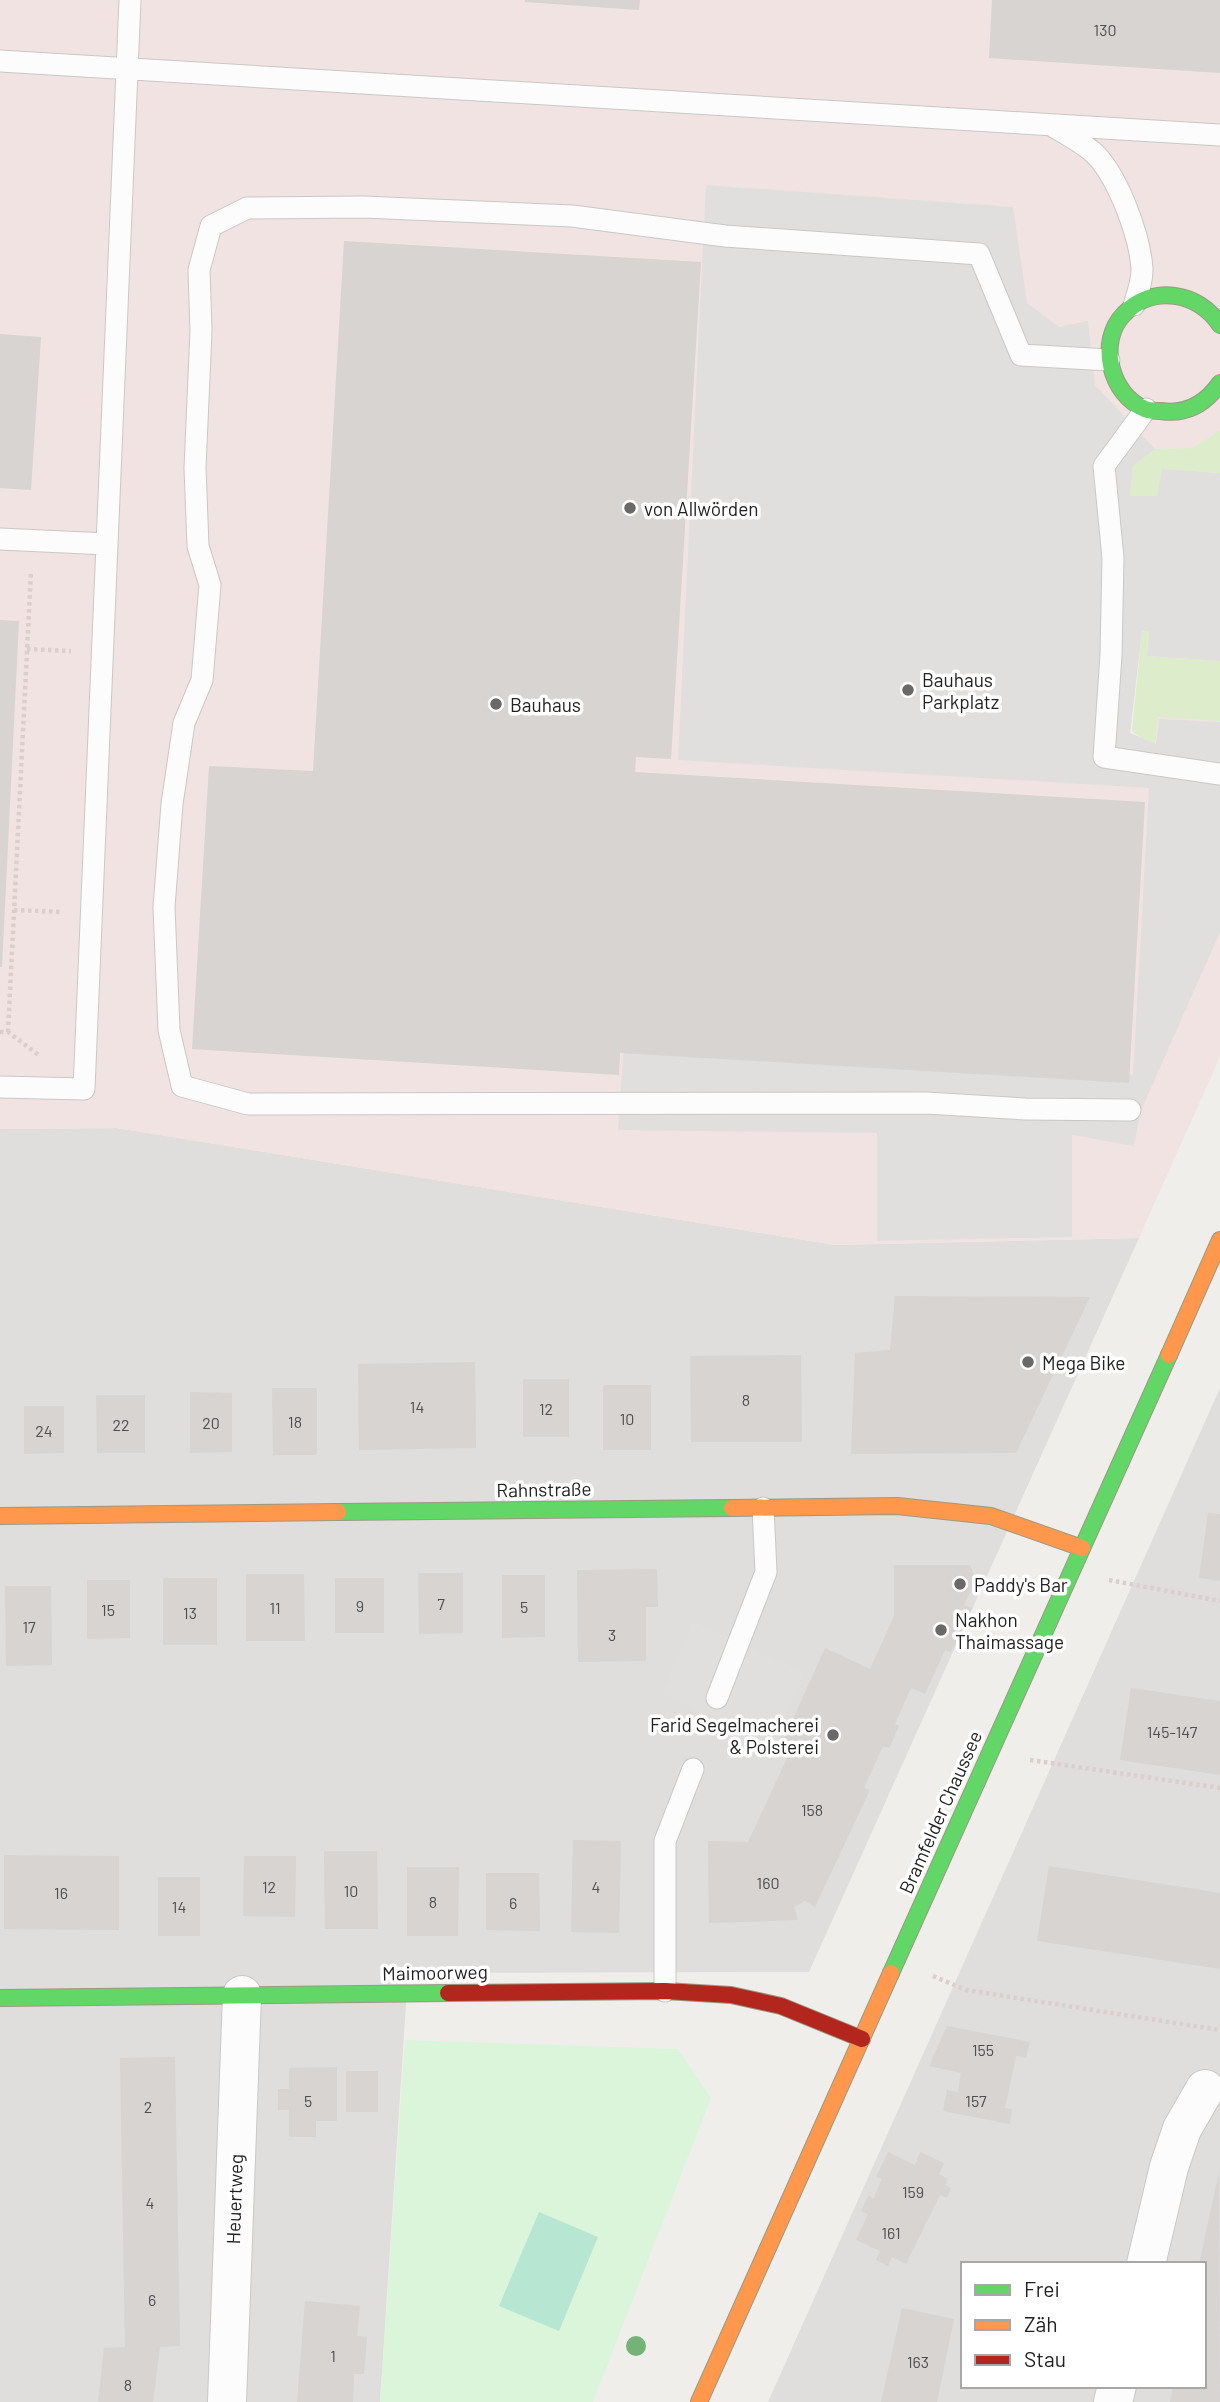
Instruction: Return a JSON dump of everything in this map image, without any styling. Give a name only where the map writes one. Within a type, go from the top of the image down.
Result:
[{"type":"street","points":[[1220,324],[1205,307],[1176,294],[1151,296],[1120,318],[1109,348],[1114,379],[1129,399],[1146,409],[1164,413],[1189,410],[1205,401],[1220,383]]},
{"type":"street","name":"Bramfelder Chaussee","points":[[699,2402],[1220,1240]]},
{"type":"street","name":"Rahnstraße","points":[[0,1516],[898,1506],[990,1516],[1082,1548]]},
{"type":"street","name":"Maimoorweg","points":[[0,1998],[665,1991],[755,1998],[790,2009],[862,2039]]},
{"type":"street","name":"Heuertweg","points":[[227,2402],[242,1995]]},
{"type":"street","points":[[1146,2262],[1169,2167],[1182,2129],[1205,2088]]},
{"type":"lane","points":[[0,1087],[84,1089],[130,0]]},
{"type":"lane","points":[[0,61],[1220,135]]},
{"type":"lane","points":[[1049,124],[1094,154],[1117,184],[1142,267],[1141,283],[1134,306]]},
{"type":"lane","points":[[1109,360],[1021,355],[979,254],[725,236],[572,216],[363,207],[247,208],[211,226],[199,270],[201,331],[195,468],[198,546],[210,585],[202,680],[184,723],[176,777],[164,907],[169,1030],[182,1086],[248,1104],[926,1103],[1025,1109],[1130,1110]]},
{"type":"lane","points":[[1146,409],[1104,466],[1113,558],[1111,655],[1104,758],[1220,774]]},
{"type":"lane","points":[[0,539],[107,544]]},
{"type":"lane","points":[[1198,1288],[1220,1290]]},
{"type":"lane","points":[[717,1698],[766,1572],[763,1508]]},
{"type":"lane","points":[[665,1991],[665,1841],[693,1769]]},
{"type":"path","points":[[8,1032],[32,541]]},
{"type":"path","points":[[27,649],[102,653]]},
{"type":"path","points":[[14,909],[91,914]]},
{"type":"path","points":[[1071,1572],[1220,1601]]},
{"type":"path","points":[[989,1754],[1220,1788]]},
{"type":"path","points":[[896,1962],[966,1990],[1220,2030]]},
{"type":"shaded area","points":[[0,0],[1220,0],[1220,430],[1193,448],[1155,449],[1133,466],[1220,473],[1220,661],[1142,631],[1130,733],[1156,744],[1158,716],[1220,721],[1220,1057],[1139,1238],[835,1245],[117,1128],[0,1129]]},
{"type":"shaded area","name":"Bauhaus Parkplatz","points":[[706,185],[1013,207],[1027,303],[1059,327],[1088,321],[1095,385],[1155,449],[1133,466],[1130,496],[1157,496],[1162,469],[1220,473],[1220,661],[1147,656],[1149,631],[1142,631],[1130,733],[1156,744],[1159,719],[1220,722],[1220,932],[1140,1113],[1134,1146],[1072,1135],[1072,1237],[877,1241],[877,1133],[618,1130],[624,1044],[1133,1075],[1149,788],[678,760]]},
{"type":"shaded area","points":[[117,1128],[835,1245],[1139,1238],[809,1972],[408,1973],[380,2402],[0,2402],[0,1129]]},
{"type":"shaded area","points":[[1220,1388],[1220,2402],[768,2402]]},
{"type":"shaded area","points":[[693,1622],[804,1672],[773,1741],[662,1694]]},
{"type":"green space","points":[[1220,430],[1220,473],[1162,469],[1157,496],[1130,496],[1133,466],[1155,449],[1193,448]]},
{"type":"green space","points":[[1142,631],[1149,631],[1147,656],[1220,661],[1220,721],[1158,717],[1155,748],[1132,731]]},
{"type":"green space","points":[[405,2040],[678,2049],[711,2098],[593,2402],[380,2402]]},
{"type":"green space","points":[[539,2212],[598,2237],[559,2331],[499,2306]]},
{"type":"building","points":[[525,0],[640,0],[639,10]]},
{"type":"building","points":[[992,0],[1220,0],[1220,73],[989,58]]},
{"type":"building","name":"Bauhaus","points":[[344,241],[701,262],[671,759],[636,757],[635,772],[1145,802],[1129,1083],[620,1053],[619,1075],[192,1049],[209,766],[313,771]]},
{"type":"building","points":[[0,334],[41,337],[31,490],[0,488]]},
{"type":"building","points":[[0,620],[19,621],[2,967],[0,967]]},
{"type":"building","points":[[895,1296],[1090,1297],[1016,1453],[851,1454],[855,1353],[890,1350]]},
{"type":"building","points":[[801,1355],[802,1442],[691,1442],[690,1356]]},
{"type":"building","points":[[475,1362],[476,1448],[359,1450],[358,1364]]},
{"type":"building","points":[[523,1379],[569,1379],[569,1437],[523,1437]]},
{"type":"building","points":[[603,1385],[651,1385],[651,1450],[603,1450]]},
{"type":"building","points":[[272,1388],[317,1388],[317,1455],[273,1455]]},
{"type":"building","points":[[190,1392],[232,1393],[232,1452],[190,1453]]},
{"type":"building","points":[[96,1395],[145,1395],[145,1453],[97,1453]]},
{"type":"building","points":[[24,1406],[64,1406],[64,1453],[24,1454]]},
{"type":"building","points":[[1208,1513],[1220,1514],[1220,1581],[1199,1578]]},
{"type":"building","points":[[894,1565],[970,1565],[976,1580],[964,1605],[972,1608],[951,1652],[945,1650],[925,1694],[911,1688],[895,1724],[899,1726],[889,1748],[883,1746],[864,1788],[870,1790],[815,1907],[805,1901],[794,1907],[798,1920],[709,1923],[708,1841],[748,1842],[789,1754],[779,1750],[825,1648],[870,1669],[894,1616]]},
{"type":"building","points":[[657,1569],[658,1607],[646,1607],[646,1661],[578,1662],[577,1570]]},
{"type":"building","points":[[418,1573],[463,1573],[463,1633],[419,1634]]},
{"type":"building","points":[[246,1574],[304,1574],[305,1641],[246,1641]]},
{"type":"building","points":[[502,1575],[545,1575],[545,1637],[502,1638]]},
{"type":"building","points":[[163,1578],[217,1578],[217,1645],[163,1645]]},
{"type":"building","points":[[335,1578],[384,1578],[384,1633],[335,1633]]},
{"type":"building","points":[[87,1580],[130,1580],[130,1638],[87,1639]]},
{"type":"building","points":[[5,1586],[51,1586],[52,1665],[6,1666]]},
{"type":"building","points":[[1131,1688],[1220,1701],[1220,1775],[1120,1760]]},
{"type":"building","points":[[573,1840],[621,1841],[619,1933],[571,1932]]},
{"type":"building","points":[[324,1851],[377,1851],[378,1929],[325,1929]]},
{"type":"building","points":[[4,1855],[119,1856],[119,1930],[4,1929]]},
{"type":"building","points":[[244,1856],[296,1856],[295,1917],[243,1916]]},
{"type":"building","points":[[1049,1866],[1220,1893],[1220,1969],[1037,1941]]},
{"type":"building","points":[[407,1867],[459,1867],[458,1936],[407,1936]]},
{"type":"building","points":[[486,1873],[539,1873],[540,1931],[486,1930]]},
{"type":"building","points":[[158,1877],[200,1877],[200,1936],[158,1936]]},
{"type":"building","points":[[947,2026],[1030,2042],[1026,2058],[1016,2056],[1005,2108],[1012,2109],[1010,2124],[943,2111],[947,2090],[958,2092],[961,2073],[929,2066]]},
{"type":"building","points":[[175,2057],[180,2346],[160,2347],[153,2402],[98,2402],[104,2348],[125,2347],[120,2058]]},
{"type":"building","points":[[337,2067],[337,2121],[316,2121],[316,2137],[289,2137],[289,2110],[278,2110],[278,2089],[289,2089],[289,2068]]},
{"type":"building","points":[[346,2071],[378,2071],[378,2112],[346,2112]]},
{"type":"building","points":[[888,2152],[915,2165],[920,2152],[944,2163],[939,2174],[948,2179],[945,2185],[951,2188],[947,2198],[940,2195],[906,2264],[892,2257],[888,2266],[876,2260],[880,2251],[856,2240],[868,2214],[861,2211],[869,2195],[873,2199],[882,2179],[876,2177]]},
{"type":"building","points":[[1219,2172],[1220,2402],[1170,2402],[1173,2388],[1206,2388],[1206,2262],[1199,2262]]},
{"type":"building","points":[[305,2301],[360,2306],[357,2336],[367,2337],[364,2374],[354,2374],[353,2402],[297,2402]]},
{"type":"building","points":[[902,2308],[954,2319],[937,2402],[881,2402]]},
{"type":"traffic: fast","points":[[1220,325],[1200,305],[1188,299],[1175,296],[1148,298],[1124,314],[1116,325],[1110,352],[1111,366],[1123,392],[1147,410],[1170,412],[1187,409],[1202,402],[1220,383]]},
{"type":"traffic: fast","points":[[891,1973],[1169,1355]]},
{"type":"traffic: fast","points":[[338,1512],[732,1508]]},
{"type":"traffic: fast","points":[[0,1998],[448,1993]]},
{"type":"traffic: slow","points":[[1169,1355],[1220,1240]]},
{"type":"traffic: slow","points":[[732,1508],[897,1506],[991,1516],[1082,1548]]},
{"type":"traffic: slow","points":[[0,1516],[338,1512]]},
{"type":"traffic: slow","points":[[699,2402],[891,1973]]},
{"type":"traffic: jam","points":[[448,1993],[665,1991],[731,1995],[781,2006],[862,2039]]},
{"type":"place","name":"von Allwörden","points":[[630,508]]},
{"type":"place","name":"Bauhaus Parkplatz","points":[[908,690]]},
{"type":"place","name":"Bauhaus","points":[[496,704]]},
{"type":"place","name":"Mega Bike","points":[[1028,1362]]},
{"type":"place","name":"Paddy's Bar","points":[[960,1584]]},
{"type":"place","name":"Nakhon Thaimassage","points":[[941,1630]]},
{"type":"place","name":"Farid Segelmacherei & Polsterei","points":[[833,1735]]}]
